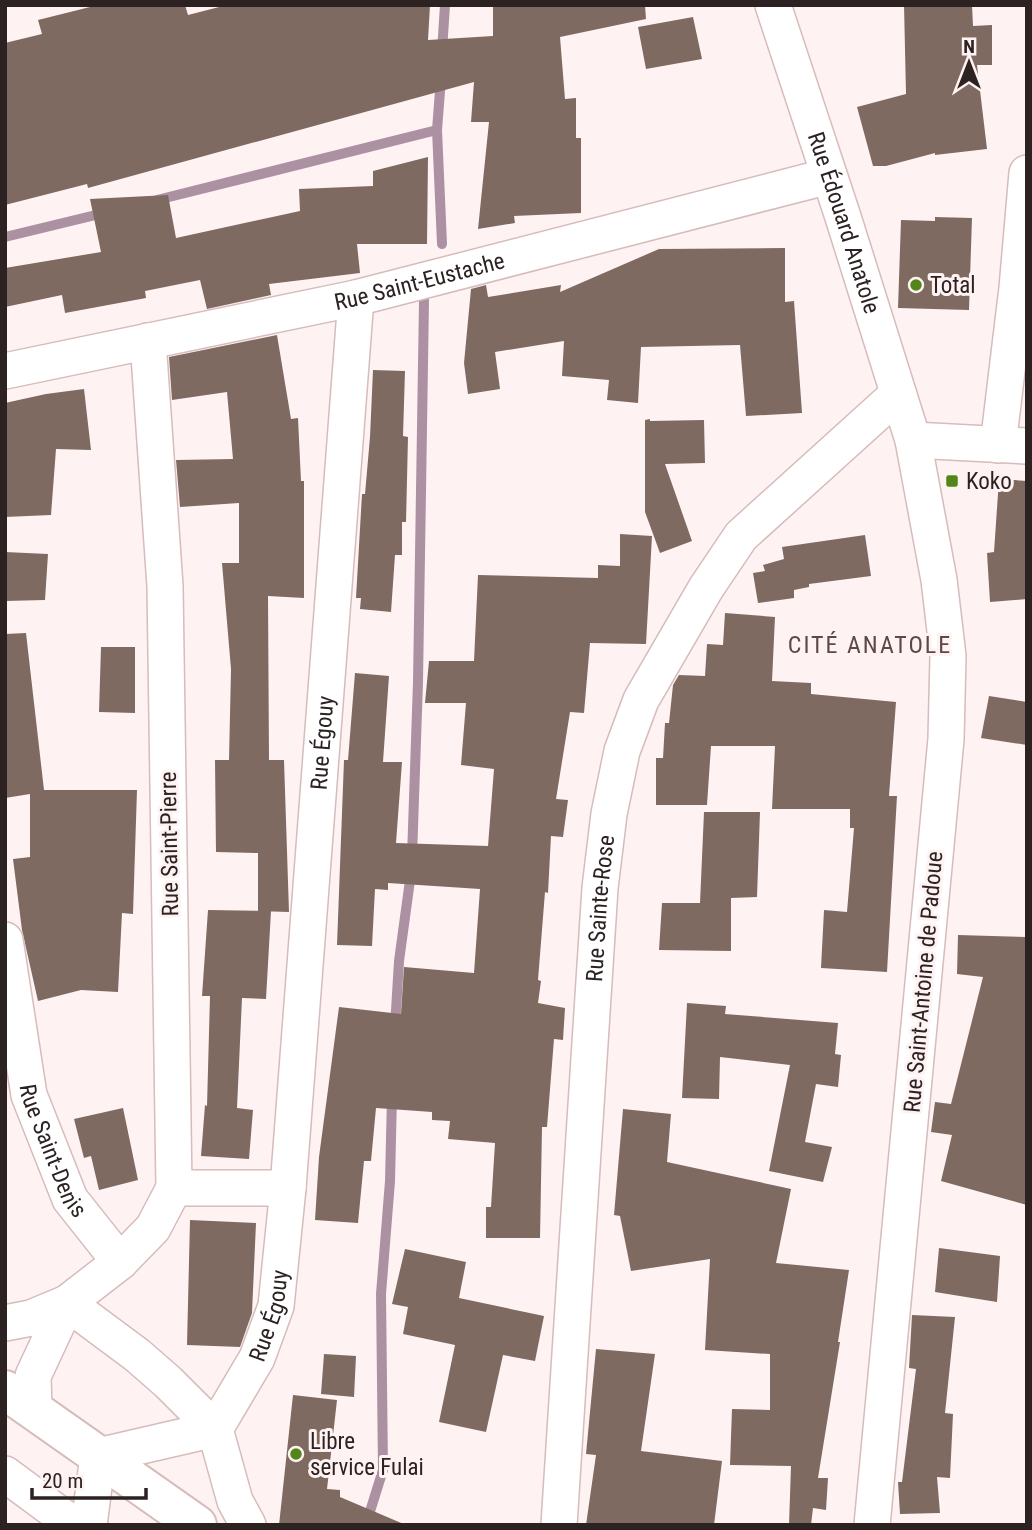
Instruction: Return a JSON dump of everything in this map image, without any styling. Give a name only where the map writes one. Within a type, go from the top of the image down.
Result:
[{"type":"street","name":"Rue Édouard Anatole","points":[[773,5],[830,176],[912,440]]},
{"type":"street","points":[[912,440],[1012,445],[1027,173]]},
{"type":"street","name":"Rue Saint-Eustache","points":[[5,371],[356,299],[830,176]]},
{"type":"street","name":"Rue Égouy","points":[[215,1429],[257,1358],[276,1306],[288,1188],[356,299]]},
{"type":"street","name":"Rue Saint-Pierre","points":[[5,1323],[31,1318],[67,1303],[120,1262],[153,1228],[174,1188],[166,586],[149,341]]},
{"type":"street","name":"Rue Sainte-Rose","points":[[559,1525],[600,888],[608,814],[622,751],[641,700],[706,588],[741,536],[898,394]]},
{"type":"street","name":"Rue Saint-Antoine de Padoue","points":[[872,1525],[946,739],[948,656],[939,580],[912,440]]},
{"type":"street","name":"Rue Saint-Denis","points":[[5,940],[29,1095],[70,1199],[120,1262]]},
{"type":"street","points":[[174,1188],[288,1188]]},
{"type":"street","points":[[67,1303],[168,1381],[215,1429],[235,1501],[248,1525]]},
{"type":"street","name":"Rue Saint-Pierre","points":[[20,1400],[67,1303]]},
{"type":"street","points":[[20,1400],[197,1525]]},
{"type":"street","points":[[97,1455],[215,1429]]},
{"type":"street","points":[[89,1525],[97,1455]]},
{"type":"street","points":[[5,1474],[74,1525]]},
{"type":"building","points":[[98,5],[185,5],[188,15],[227,5],[430,5],[428,40],[493,36],[493,5],[645,5],[646,19],[560,37],[565,99],[576,98],[576,138],[581,138],[581,213],[514,216],[515,223],[478,229],[489,122],[471,122],[474,82],[88,188],[87,184],[5,205],[5,43],[42,34],[38,20]]},
{"type":"building","points":[[904,5],[972,5],[973,26],[992,25],[992,65],[977,65],[987,149],[935,153],[886,166],[873,166],[857,107],[906,94]]},
{"type":"building","points":[[693,17],[702,59],[646,69],[638,27]]},
{"type":"building","points":[[428,157],[427,244],[357,244],[360,273],[269,284],[271,295],[207,309],[200,280],[145,291],[146,298],[65,313],[62,295],[5,307],[5,268],[101,252],[90,199],[168,195],[176,238],[300,211],[299,189],[373,186],[373,171]]},
{"type":"building","points":[[935,217],[972,218],[969,310],[898,308],[901,220],[935,221]]},
{"type":"building","points":[[785,248],[785,302],[794,301],[802,413],[746,416],[740,345],[641,347],[638,403],[607,400],[609,380],[562,376],[564,341],[495,352],[500,389],[468,394],[464,363],[471,289],[486,285],[488,297],[561,285],[560,292],[659,249]]},
{"type":"building","points":[[277,335],[291,419],[298,418],[301,481],[304,481],[304,598],[268,596],[269,760],[284,760],[289,912],[258,911],[258,853],[216,852],[215,760],[229,760],[231,669],[222,563],[239,563],[239,503],[180,507],[176,460],[233,459],[227,392],[172,400],[169,357]]},
{"type":"building","points":[[373,370],[405,371],[403,436],[408,437],[406,522],[402,522],[402,555],[395,555],[391,612],[360,609],[361,598],[356,598]]},
{"type":"building","points":[[84,389],[91,450],[56,449],[51,515],[5,517],[5,403]]},
{"type":"building","points":[[645,420],[704,420],[705,463],[665,464],[692,541],[660,553],[645,512]]},
{"type":"building","points":[[999,479],[1027,481],[1027,599],[990,602],[987,553],[994,552]]},
{"type":"building","points":[[620,534],[652,536],[646,644],[590,643],[584,713],[570,712],[556,799],[568,800],[563,837],[551,836],[548,893],[545,892],[538,980],[541,981],[538,1003],[565,1008],[563,1040],[554,1039],[547,1127],[542,1127],[540,1238],[486,1238],[486,1207],[491,1207],[495,1143],[448,1139],[450,1121],[432,1120],[432,1112],[376,1108],[371,1161],[364,1161],[358,1223],[315,1220],[319,1157],[339,1007],[401,1014],[404,967],[474,973],[480,889],[388,883],[388,890],[375,889],[372,946],[337,945],[344,760],[348,760],[355,673],[389,676],[383,762],[402,762],[396,843],[488,846],[494,769],[461,765],[466,703],[425,703],[429,661],[474,661],[478,575],[598,578],[598,565],[620,566]]},
{"type":"building","points":[[865,535],[871,576],[809,584],[809,587],[794,590],[794,598],[758,603],[753,573],[765,571],[763,565],[784,559],[782,547]]},
{"type":"building","points":[[5,552],[48,554],[45,600],[5,601]]},
{"type":"building","points":[[725,613],[775,617],[772,681],[811,683],[811,694],[896,702],[889,796],[897,796],[887,972],[821,968],[824,910],[847,912],[854,828],[850,828],[850,809],[772,809],[775,746],[711,746],[707,805],[656,805],[656,758],[663,758],[665,723],[669,723],[673,685],[679,675],[705,676],[707,644],[723,645]]},
{"type":"building","points":[[26,633],[44,790],[137,790],[133,914],[122,913],[118,992],[81,990],[38,1001],[22,930],[13,859],[30,857],[30,794],[5,798],[5,634]]},
{"type":"building","points":[[101,647],[135,647],[135,713],[99,712]]},
{"type":"building","points":[[989,696],[1027,702],[1027,745],[981,738]]},
{"type":"building","points":[[704,812],[760,812],[757,897],[731,898],[731,951],[659,950],[662,903],[700,903]]},
{"type":"building","points":[[208,910],[271,911],[266,999],[242,998],[237,1108],[253,1110],[249,1159],[201,1156],[205,1105],[207,1106],[210,996],[202,996]]},
{"type":"building","points":[[958,935],[1027,937],[1027,1205],[941,1181],[952,1135],[931,1132],[935,1102],[951,1104],[983,977],[957,974]]},
{"type":"building","points":[[687,1003],[726,1006],[725,1014],[838,1023],[835,1054],[841,1055],[838,1087],[816,1084],[805,1142],[832,1147],[823,1182],[769,1171],[790,1065],[720,1057],[719,1099],[682,1098]]},
{"type":"building","points":[[123,1108],[138,1180],[99,1190],[91,1156],[84,1158],[74,1119]]},
{"type":"building","points":[[623,1109],[671,1114],[667,1162],[791,1189],[776,1263],[849,1270],[818,1478],[828,1478],[826,1510],[813,1508],[811,1525],[789,1525],[791,1466],[730,1465],[732,1409],[770,1410],[770,1354],[705,1350],[710,1259],[631,1271],[620,1216],[614,1215]]},
{"type":"building","points":[[190,1220],[256,1223],[252,1313],[240,1347],[187,1345]]},
{"type":"building","points":[[939,1248],[1000,1256],[997,1302],[935,1292]]},
{"type":"building","points":[[405,1249],[466,1262],[459,1298],[544,1316],[535,1361],[503,1355],[486,1432],[439,1422],[455,1345],[403,1334],[408,1307],[392,1304]]},
{"type":"building","points":[[912,1315],[955,1317],[945,1413],[953,1414],[950,1478],[937,1477],[940,1513],[900,1514],[898,1482],[902,1482],[916,1369],[909,1368]]},
{"type":"building","points":[[596,1349],[655,1354],[641,1451],[722,1461],[714,1525],[586,1525],[596,1455],[586,1454]]},
{"type":"building","points":[[324,1354],[356,1356],[354,1397],[321,1394]]},
{"type":"building","points":[[293,1395],[337,1400],[327,1489],[340,1490],[340,1497],[406,1525],[279,1525]]},
{"type":"waterway","points":[[442,51],[445,5]]},
{"type":"waterway","points":[[441,78],[437,130],[442,244]]},
{"type":"waterway","points":[[157,200],[437,130]]},
{"type":"waterway","points":[[5,237],[104,213]]},
{"type":"waterway","points":[[412,857],[418,682],[424,300]]},
{"type":"waterway","points":[[395,1027],[399,961],[411,873]]},
{"type":"waterway","points":[[367,1521],[383,1470],[381,1294],[390,1181],[392,1096]]},
{"type":"place","name":"Total","points":[[916,285]]},
{"type":"place","name":"Koko","points":[[952,481]]},
{"type":"place","name":"Libre service Fulai","points":[[296,1454]]},
{"type":"district","name":"CITÉ ANATOLE","points":[[870,645]]}]
